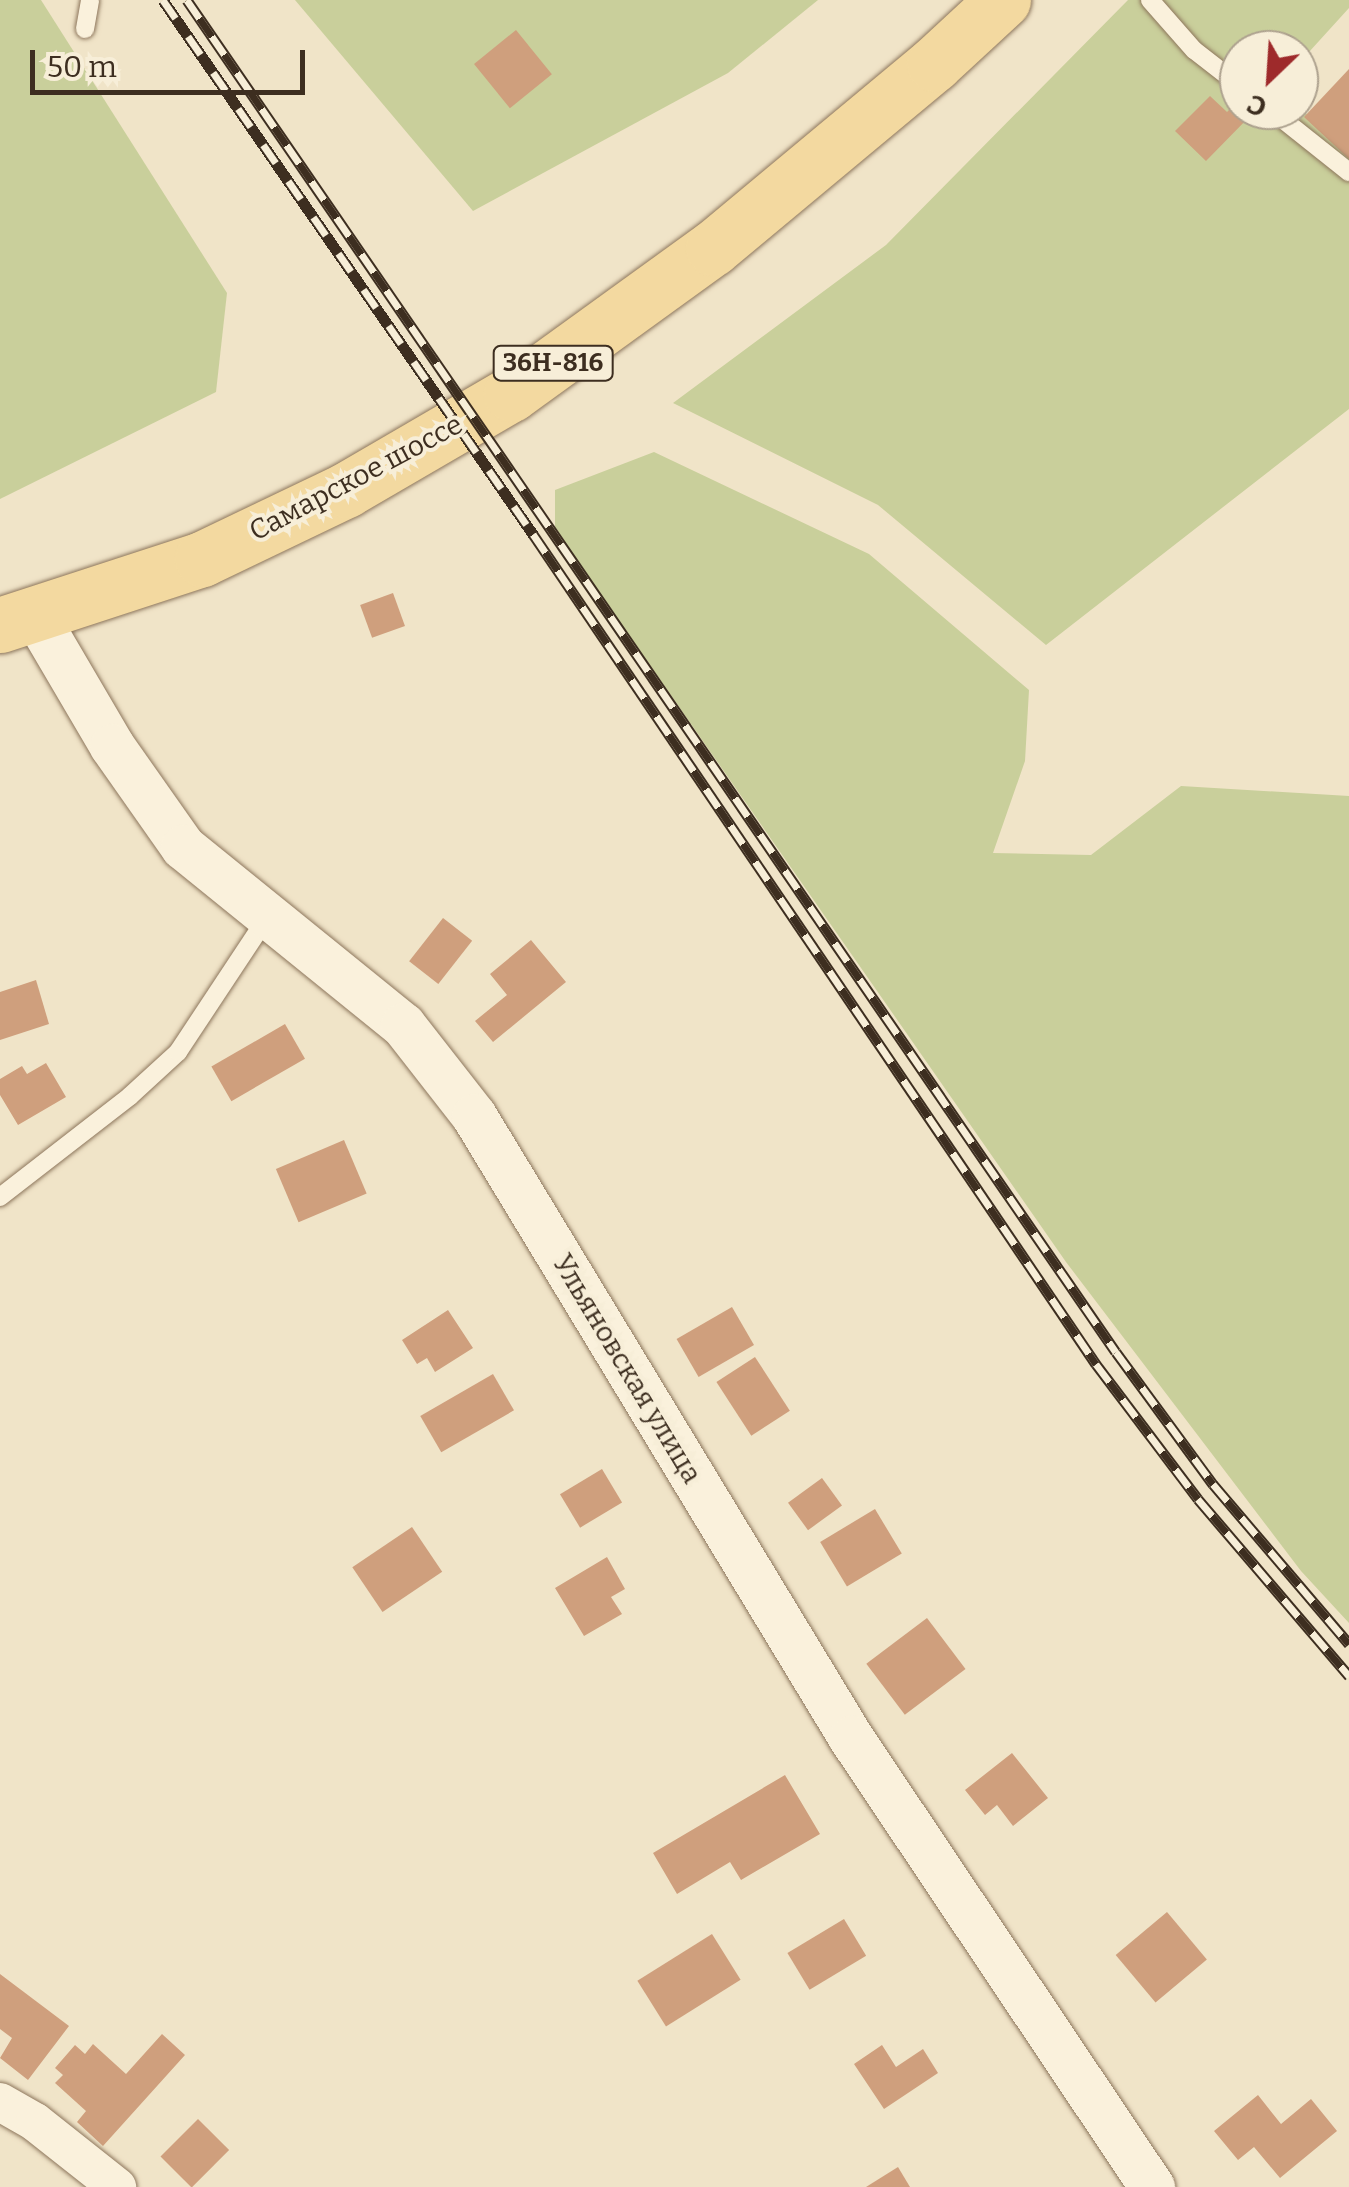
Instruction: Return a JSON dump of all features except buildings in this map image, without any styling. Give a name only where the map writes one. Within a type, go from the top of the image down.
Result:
[{"type":"main road","name":"Самарское шоссе","points":[[17,619],[202,558],[346,490],[511,394],[713,248],[934,64],[1003,0]]},
{"type":"street","name":"Ульяновская улица","points":[[17,619],[183,847],[403,1025],[474,1116],[850,1738],[1152,2187]]},
{"type":"street","points":[[0,2102],[35,2122],[117,2187]]},
{"type":"lane","points":[[85,29],[90,0]]},
{"type":"lane","points":[[1150,0],[1194,50],[1219,69]]},
{"type":"lane","points":[[1296,130],[1349,172]]},
{"type":"lane","points":[[0,1197],[130,1096],[178,1052],[268,916]]},
{"type":"green space","points":[[0,0],[41,0],[227,293],[216,392],[0,499]]},
{"type":"green space","points":[[295,0],[818,0],[728,73],[473,211]]},
{"type":"green space","points":[[1128,0],[1349,0],[1349,8],[1319,41],[1319,30],[1219,30],[1219,130],[1319,130],[1319,125],[1349,152],[1349,409],[1046,645],[878,505],[673,403],[886,245]]},
{"type":"green space","points":[[654,452],[869,554],[1029,690],[1025,761],[993,853],[1091,855],[1181,786],[1349,796],[1349,1623],[1301,1571],[1066,1262],[555,529],[555,490]]},
{"type":"railway","points":[[163,0],[533,534],[1096,1364],[1198,1499],[1349,1676]]},
{"type":"railway","points":[[187,0],[1116,1352],[1213,1484],[1349,1644]]}]
